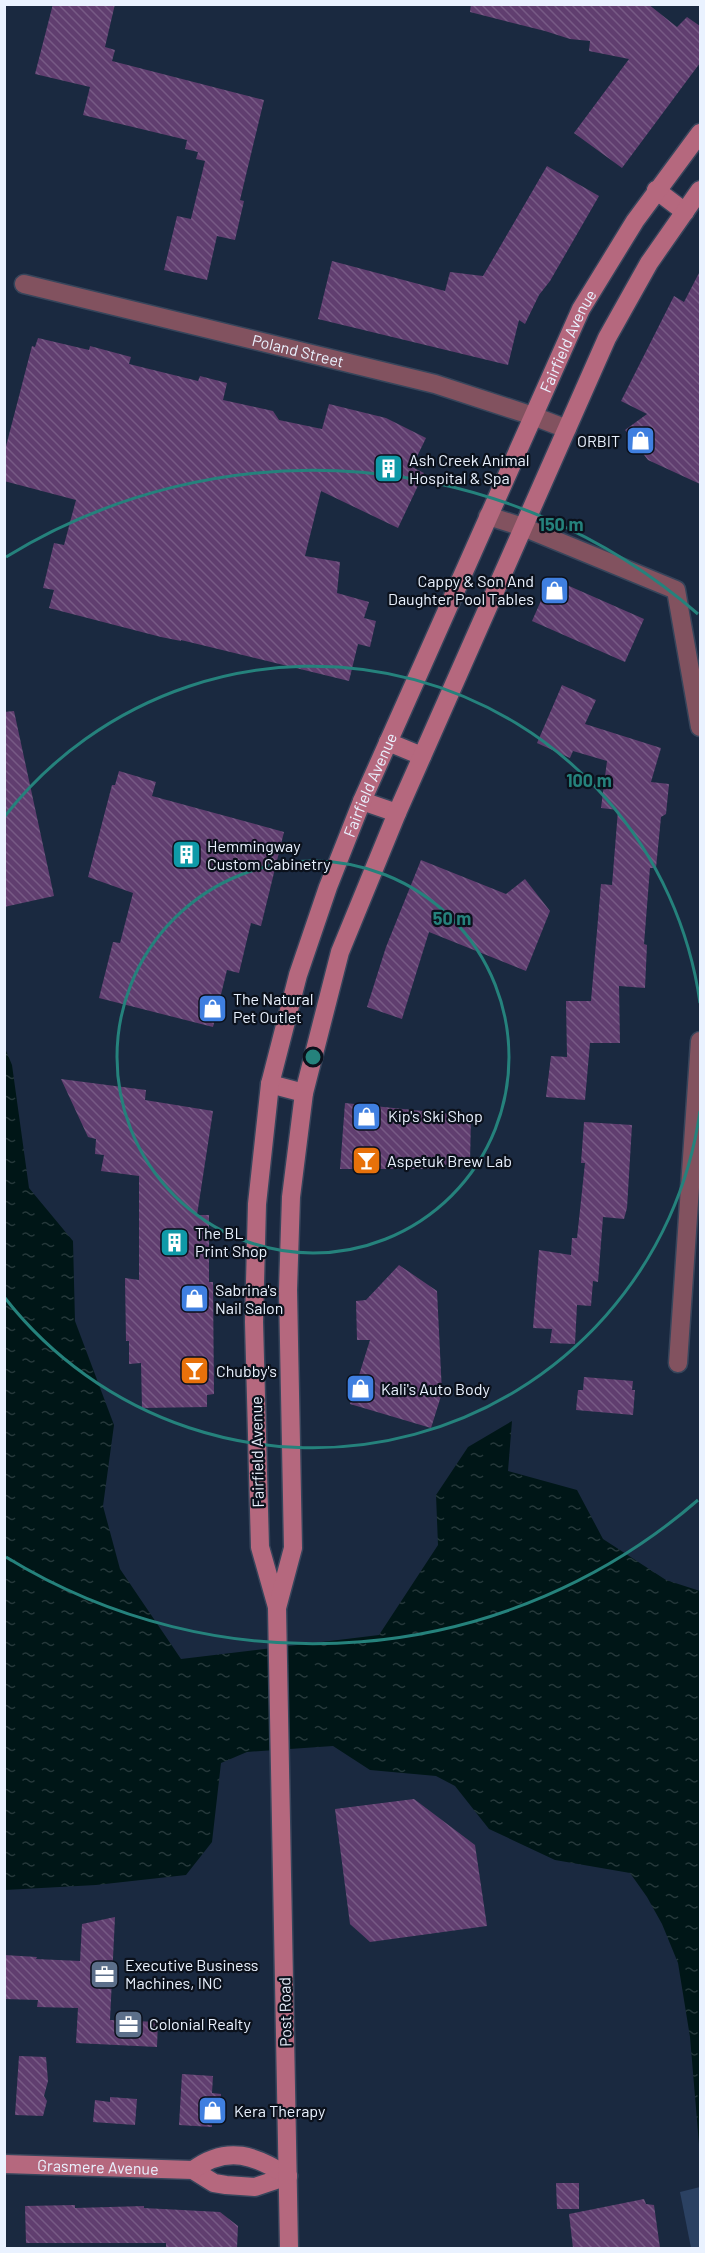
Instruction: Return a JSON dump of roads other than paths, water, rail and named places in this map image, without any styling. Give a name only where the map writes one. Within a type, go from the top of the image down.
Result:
[{"type":"main road","name":"Fairfield Avenue","points":[[281,1776],[277,1608],[260,1547],[254,1322],[257,1204],[270,1084],[298,975],[328,886],[362,801],[533,416],[582,309],[635,221],[700,133]]},
{"type":"main road","points":[[656,190],[685,212]]},
{"type":"main road","name":"Fairfield Avenue","points":[[277,1608],[293,1548],[288,1290],[291,1197],[304,1093],[340,952],[397,813],[607,338],[649,263],[700,190]]},
{"type":"main road","points":[[388,742],[422,756]]},
{"type":"main road","points":[[362,801],[397,813]]},
{"type":"main road","points":[[270,1084],[304,1093]]},
{"type":"main road","name":"Post Road","points":[[281,1776],[288,2248]]},
{"type":"main road","points":[[193,2170],[212,2157],[251,2156],[288,2176]]},
{"type":"main road","name":"Grasmere Avenue","points":[[4,2164],[193,2170],[214,2183],[255,2187],[288,2176]]},
{"type":"street","name":"Poland Street","points":[[24,284],[435,384],[567,429]]},
{"type":"street","points":[[488,516],[523,527],[676,590],[700,727]]},
{"type":"street","points":[[678,1363],[700,1041]]},
{"type":"water","points":[[4,1046],[12,1065],[29,1188],[73,1241],[75,1321],[114,1425],[103,1506],[120,1569],[181,1659],[379,1635],[438,1545],[436,1495],[468,1447],[512,1421],[508,1471],[577,1490],[603,1539],[666,1580],[700,1591],[700,2156],[690,2037],[678,1963],[662,1924],[647,1897],[630,1873],[555,1860],[489,1829],[455,1786],[436,1776],[370,1770],[333,1746],[247,1752],[221,1763],[212,1842],[186,1875],[96,1885],[5,1890]]},
{"type":"place","name":"ORBIT","points":[[641,441]]},
{"type":"place","name":"Ash Creek Animal Hospital & Spa","points":[[388,469]]},
{"type":"place","name":"Cappy & Son And Daughter Pool Tables","points":[[555,590]]},
{"type":"place","name":"Hemmingway Custom Cabinetry","points":[[186,855]]},
{"type":"place","name":"The Natural Pet Outlet","points":[[212,1008]]},
{"type":"place","name":"Kip's Ski Shop","points":[[367,1116]]},
{"type":"place","name":"Aspetuk Brew Lab","points":[[366,1161]]},
{"type":"place","name":"The BL Print Shop","points":[[174,1242]]},
{"type":"place","name":"Sabrina's Nail Salon","points":[[194,1299]]},
{"type":"place","name":"Chubby's","points":[[195,1371]]},
{"type":"place","name":"Kali's Auto Body","points":[[360,1389]]},
{"type":"place","name":"Executive Business Machines, INC","points":[[104,1974]]},
{"type":"place","name":"Colonial Realty","points":[[128,2024]]},
{"type":"place","name":"Kera Therapy","points":[[213,2111]]}]
